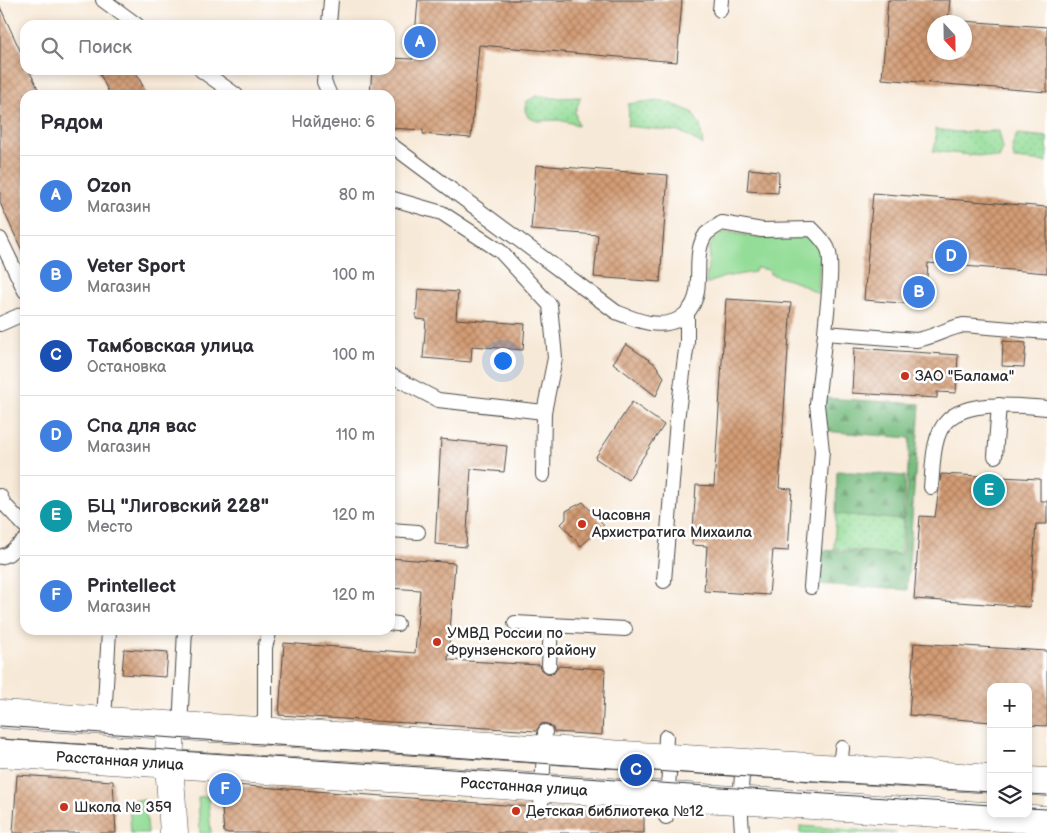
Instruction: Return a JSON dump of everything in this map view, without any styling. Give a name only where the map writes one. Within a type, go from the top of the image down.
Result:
[{"type":"street","points":[[0,714],[265,732],[544,741],[667,751],[743,763],[841,759],[987,778]]},
{"type":"street","points":[[174,833],[169,764],[175,726]]},
{"type":"street","name":"Расстанная улица","points":[[0,753],[169,764],[667,807],[740,800],[1030,821]]},
{"type":"street","points":[[1032,781],[1047,782]]},
{"type":"lane","points":[[103,0],[130,20]]},
{"type":"lane","points":[[329,20],[331,0]]},
{"type":"lane","points":[[208,75],[229,90]]},
{"type":"lane","points":[[325,75],[324,82],[328,90]]},
{"type":"lane","points":[[395,148],[616,312],[649,323],[670,324],[687,314]]},
{"type":"lane","points":[[395,199],[442,213],[500,250],[550,305],[555,358],[544,412],[542,475]]},
{"type":"lane","points":[[664,581],[687,314],[696,298],[702,243],[707,233],[722,223],[762,230],[812,229],[828,248],[830,262],[825,333],[817,404],[822,451],[811,587]]},
{"type":"lane","points":[[0,239],[20,281]]},
{"type":"lane","points":[[0,324],[20,315]]},
{"type":"lane","points":[[825,333],[916,340],[928,338],[953,327],[964,325],[1047,332]]},
{"type":"lane","points":[[395,378],[438,400],[544,412]]},
{"type":"lane","points":[[931,487],[934,446],[946,421],[963,411],[999,405],[1047,408]]},
{"type":"lane","points":[[995,456],[999,405]]},
{"type":"lane","points":[[0,496],[4,504],[20,521]]},
{"type":"lane","points":[[395,530],[418,532]]},
{"type":"lane","points":[[0,557],[8,554],[20,544]]},
{"type":"lane","points":[[515,623],[625,629]]},
{"type":"lane","points":[[549,665],[551,624]]},
{"type":"lane","points":[[104,721],[109,635]]},
{"type":"lane","points":[[175,726],[184,635]]},
{"type":"lane","points":[[265,732],[265,647],[269,635]]},
{"type":"lane","points":[[541,797],[544,741]]},
{"type":"lane","points":[[667,751],[667,807]]},
{"type":"lane","points":[[742,833],[740,800],[743,763]]},
{"type":"green space","points":[[538,95],[553,98],[581,97],[575,112],[578,125],[559,120],[537,121],[528,117],[525,110],[526,102]]},
{"type":"green space","points":[[664,101],[692,112],[700,125],[703,145],[681,132],[627,126],[629,118],[628,104]]},
{"type":"green space","points":[[935,129],[957,132],[999,131],[1003,149],[999,158],[933,151],[936,142]]},
{"type":"green space","points":[[1017,134],[1047,137],[1047,162],[1014,159],[1012,146]]},
{"type":"green space","points":[[727,232],[764,238],[805,237],[815,242],[820,250],[818,294],[801,284],[770,274],[770,270],[756,268],[755,272],[724,277],[706,284],[710,246],[715,236]]},
{"type":"green space","points":[[824,398],[920,404],[907,590],[817,584],[819,550],[902,555],[910,438],[822,431]]},
{"type":"green space","points":[[837,471],[905,476],[903,520],[836,514]]},
{"type":"green space","points":[[836,514],[903,520],[900,554],[834,549]]},
{"type":"green space","points":[[208,796],[211,833],[200,833],[198,797]]},
{"type":"green space","points":[[129,800],[145,800],[148,833],[131,833]]},
{"type":"green space","points":[[800,826],[897,833],[800,833]]},
{"type":"building","points":[[418,0],[682,0],[677,62],[479,45],[471,138],[423,134],[423,130],[395,128],[395,90],[370,90],[372,75],[395,75],[395,58],[413,59]]},
{"type":"building","points":[[888,0],[950,0],[948,15],[927,15],[927,60],[972,60],[972,22],[1047,27],[1047,92],[882,79]]},
{"type":"building","points":[[0,7],[20,50],[20,75],[31,75],[39,90],[20,90],[20,246],[0,203]]},
{"type":"building","points":[[100,75],[137,75],[145,90],[108,90]]},
{"type":"building","points":[[536,165],[668,175],[660,282],[594,277],[598,235],[531,230]]},
{"type":"building","points":[[749,169],[779,172],[778,193],[747,191]]},
{"type":"building","points":[[873,193],[1047,207],[1047,273],[928,263],[925,305],[864,300]]},
{"type":"building","points":[[418,289],[458,292],[456,319],[525,324],[523,350],[472,346],[471,362],[423,358],[426,320],[416,319]]},
{"type":"building","points":[[726,299],[791,303],[779,488],[792,489],[788,551],[773,550],[769,595],[704,591],[707,546],[692,545],[696,485],[714,486]]},
{"type":"building","points":[[1003,341],[1026,343],[1024,367],[1002,366]]},
{"type":"building","points":[[626,344],[655,364],[664,377],[656,396],[613,363]]},
{"type":"building","name":"ЗАО \"Балама\"","points":[[854,348],[958,355],[956,393],[937,392],[937,398],[852,393]]},
{"type":"building","points":[[632,402],[664,425],[628,480],[595,458]]},
{"type":"building","points":[[441,439],[507,446],[504,472],[471,469],[466,547],[435,544]]},
{"type":"building","points":[[941,474],[1040,479],[1040,501],[1047,501],[1047,524],[1036,524],[1030,607],[914,599],[920,516],[935,517]]},
{"type":"building","name":"Часовня Архистратига Михаила","points":[[583,502],[604,525],[581,546],[561,524],[566,519],[566,511]]},
{"type":"building","points":[[395,558],[455,563],[448,660],[540,665],[541,669],[548,674],[553,673],[558,666],[605,669],[602,735],[554,732],[553,728],[546,723],[541,724],[536,731],[279,715],[284,643],[415,653],[420,590],[395,588]]},
{"type":"building","points":[[914,643],[1047,651],[1047,726],[1032,725],[1032,683],[987,683],[987,722],[909,715]]},
{"type":"building","points":[[124,649],[168,652],[166,677],[122,674]]},
{"type":"building","name":"Школа № 359","points":[[17,775],[113,781],[116,833],[13,833]]},
{"type":"building","points":[[220,784],[532,807],[533,811],[540,816],[545,815],[550,808],[644,816],[644,833],[224,833]]},
{"type":"tram line","points":[[0,726],[987,792]]},
{"type":"tram line","points":[[0,739],[987,805]]},
{"type":"tram line","points":[[1032,794],[1047,795]]},
{"type":"tram line","points":[[1032,808],[1047,809]]},
{"type":"place","name":"Ozon","points":[[420,42]]},
{"type":"place","name":"Спа для вас","points":[[951,256]]},
{"type":"place","name":"Veter Sport","points":[[919,292]]},
{"type":"place","name":"ЗАО \"Балама\"","points":[[905,376]]},
{"type":"place","name":"БЦ \"Лиговский 228\"","points":[[989,490]]},
{"type":"place","name":"Часовня Архистратига Михаила","points":[[582,524]]},
{"type":"place","name":"УМВД России по Фрунзенского району","points":[[437,642]]},
{"type":"place","name":"Тамбовская улица","points":[[636,770]]},
{"type":"place","name":"Printellect","points":[[225,789]]},
{"type":"place","name":"Школа № 359","points":[[64,807]]},
{"type":"place","name":"Детская библиотека №12","points":[[516,811]]}]
